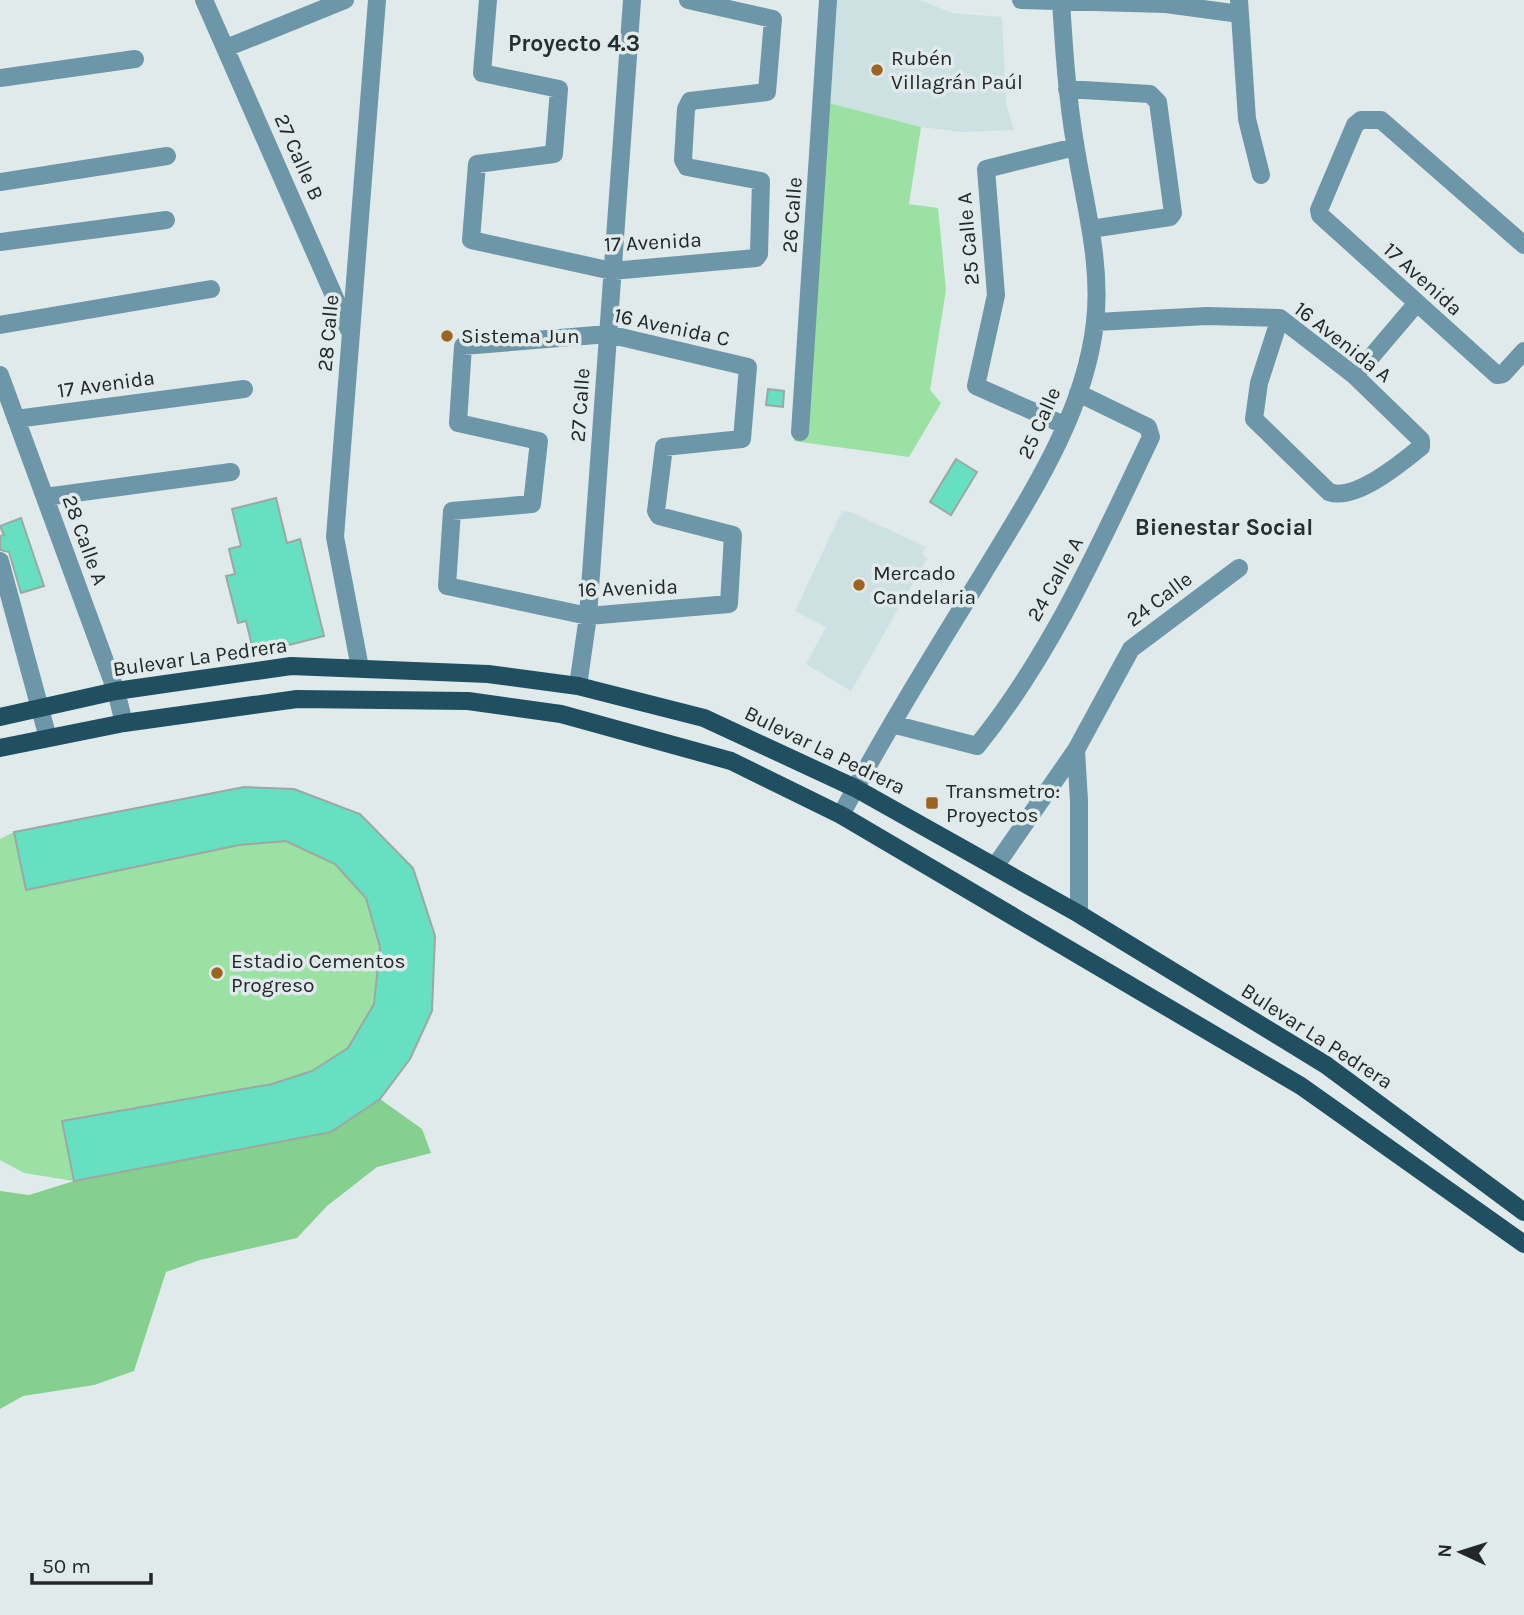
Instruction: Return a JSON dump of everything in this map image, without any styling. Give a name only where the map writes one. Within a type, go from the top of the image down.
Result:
[{"type":"main road","name":"Bulevar La Pedrera","points":[[0,717],[116,691],[291,666],[488,674],[578,686],[704,718],[855,788],[1079,914],[1326,1065],[1524,1212]]},
{"type":"main road","points":[[0,748],[124,723],[297,699],[468,701],[561,714],[731,761],[841,815],[1301,1086],[1524,1244]]},
{"type":"street","name":"27 Calle B","points":[[204,0],[351,333]]},
{"type":"street","points":[[226,48],[345,0]]},
{"type":"street","name":"28 Calle","points":[[360,668],[335,537],[377,0]]},
{"type":"street","name":"17 Avenida","points":[[488,0],[482,72],[559,89],[554,154],[477,164],[471,240],[612,271],[756,258],[761,181],[687,167],[683,160],[686,109],[693,99],[767,92],[772,19],[688,0]]},
{"type":"street","name":"27 Calle","points":[[578,686],[588,616],[632,0]]},
{"type":"street","name":"26 Calle","points":[[800,432],[828,0]]},
{"type":"street","points":[[1021,0],[1240,7],[1247,119],[1261,175]]},
{"type":"street","name":"25 Calle","points":[[841,815],[892,724],[1033,491],[1078,393],[1096,322],[1091,229],[1067,89],[1061,1]]},
{"type":"street","points":[[0,78],[135,60]]},
{"type":"street","points":[[1067,89],[1150,94],[1158,102],[1173,213],[1170,217],[1091,229]]},
{"type":"street","name":"17 Avenida","points":[[1524,245],[1381,120],[1361,120],[1355,125],[1320,215],[1497,375],[1503,374],[1524,351]]},
{"type":"street","name":"25 Calle A","points":[[1064,425],[976,386],[996,295],[986,169],[1075,147]]},
{"type":"street","points":[[0,182],[167,156]]},
{"type":"street","points":[[0,242],[166,220]]},
{"type":"street","points":[[0,325],[211,289]]},
{"type":"street","points":[[1355,376],[1416,304]]},
{"type":"street","name":"16 Avenida A","points":[[1096,322],[1207,316],[1280,318],[1355,376],[1421,440],[1421,447],[1374,480],[1346,494],[1329,492],[1257,423],[1253,414],[1280,318]]},
{"type":"street","name":"16 Avenida C","points":[[447,586],[452,512],[532,504],[538,442],[457,422],[463,346],[608,334],[746,366],[742,439],[664,447],[657,514],[733,535],[729,604]]},
{"type":"street","name":"28 Calle A","points":[[0,374],[116,691],[124,723]]},
{"type":"street","name":"17 Avenida","points":[[16,419],[244,389]]},
{"type":"street","name":"24 Calle A","points":[[892,724],[975,746],[979,744],[1041,651],[1102,538],[1151,438],[1148,427],[1078,393]]},
{"type":"street","points":[[45,497],[231,472]]},
{"type":"street","points":[[0,561],[5,589],[48,738]]},
{"type":"street","name":"24 Calle","points":[[996,865],[1076,750],[1130,649],[1239,568]]},
{"type":"street","name":"16 Avenida","points":[[447,586],[588,616],[729,604]]},
{"type":"street","points":[[1076,750],[1079,914]]},
{"type":"shaded area","name":"Rubén Villagrán Paúl","points":[[830,0],[920,0],[952,13],[1002,17],[1006,103],[1014,130],[962,132],[921,127],[817,100]]},
{"type":"shaded area","name":"Mercado Candelaria","points":[[842,511],[851,512],[926,547],[922,553],[927,559],[851,691],[806,664],[826,627],[795,611]]},
{"type":"green space","points":[[817,100],[921,127],[909,204],[938,208],[946,290],[930,390],[941,403],[909,457],[794,441]]},
{"type":"green space","name":"Estadio Cementos Progreso","points":[[244,787],[294,789],[360,814],[413,868],[435,936],[432,1011],[410,1059],[380,1099],[331,1132],[74,1181],[24,1173],[0,1160],[0,839],[14,832]]},
{"type":"green space","points":[[380,1099],[422,1129],[431,1153],[377,1167],[327,1206],[297,1238],[200,1260],[166,1272],[134,1371],[94,1385],[23,1396],[0,1409],[0,1191],[29,1195],[74,1181],[331,1132]]},
{"type":"building","points":[[768,389],[784,391],[783,407],[766,405]]},
{"type":"building","points":[[956,459],[977,472],[951,515],[930,502]]},
{"type":"building","points":[[276,498],[287,543],[300,539],[324,636],[254,654],[246,621],[238,623],[226,576],[235,574],[229,549],[241,546],[232,509]]},
{"type":"building","points":[[21,518],[44,586],[21,593],[9,552],[0,550],[0,536],[4,535],[0,526]]},
{"type":"building","points":[[244,787],[294,789],[360,814],[413,868],[435,936],[432,1011],[410,1059],[380,1099],[331,1132],[74,1181],[62,1121],[272,1084],[312,1071],[348,1048],[374,1004],[380,947],[366,898],[335,864],[286,841],[239,845],[26,890],[14,832]]},
{"type":"place","name":"Rubén Villagrán Paúl","points":[[877,70]]},
{"type":"place","name":"Sistema Jun","points":[[447,336]]},
{"type":"place","name":"Mercado Candelaria","points":[[859,585]]},
{"type":"place","name":"Transmetro: Proyectos","points":[[932,803]]},
{"type":"place","name":"Estadio Cementos Progreso","points":[[217,973]]},
{"type":"district","name":"Proyecto 4.3","points":[[574,43]]},
{"type":"district","name":"Bienestar Social","points":[[1224,527]]}]
